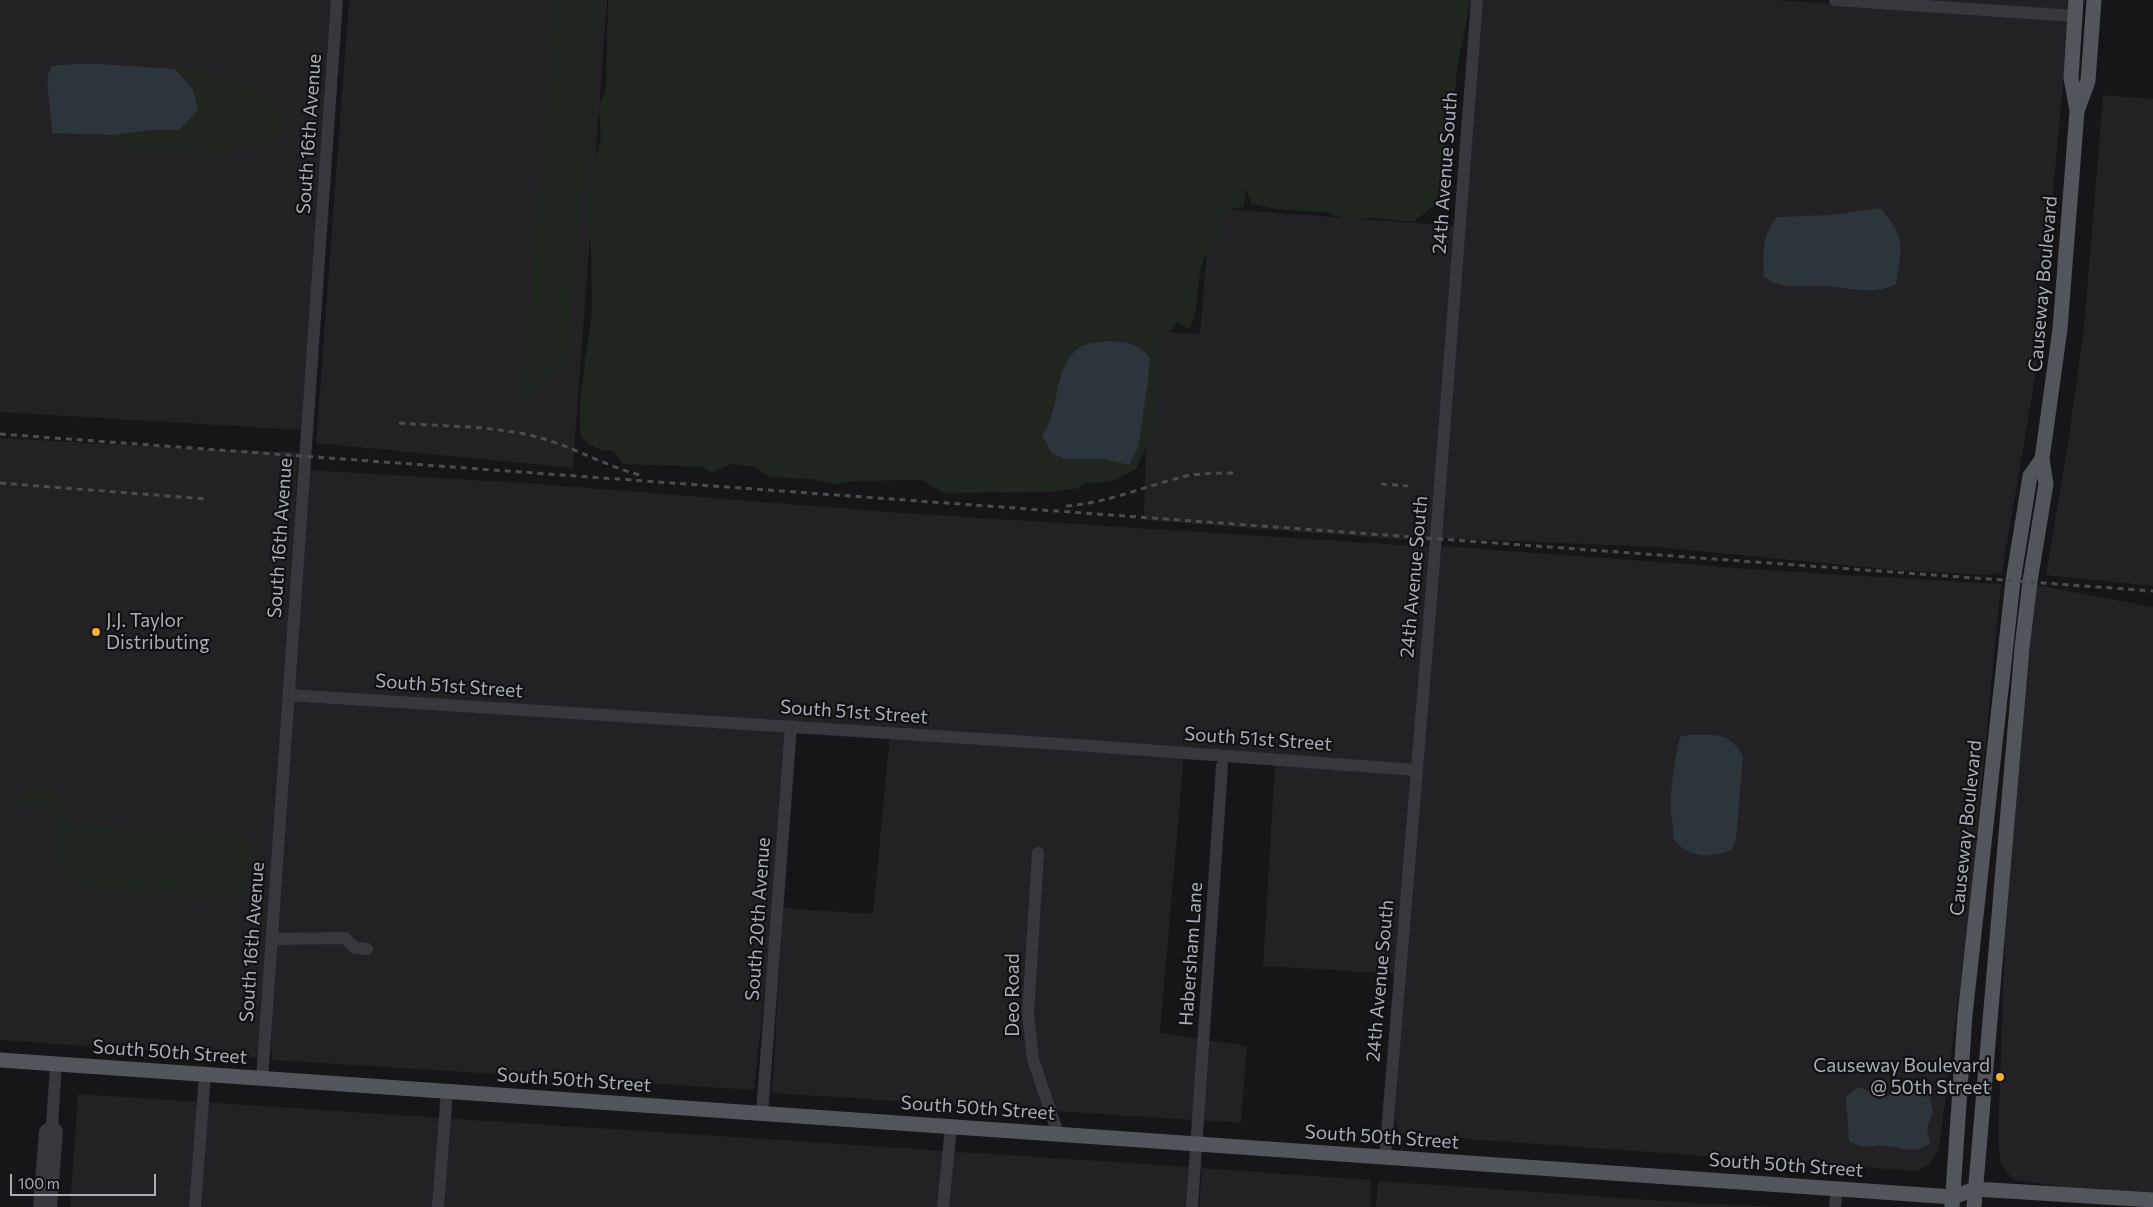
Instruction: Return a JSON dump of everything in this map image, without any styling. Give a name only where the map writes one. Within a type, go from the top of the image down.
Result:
[{"type":"main road","name":"Causeway Boulevard","points":[[2076,0],[2071,78],[2077,111]]},
{"type":"main road","name":"Causeway Boulevard","points":[[1974,1207],[2022,648],[2030,582],[2046,484],[2042,459],[2060,329],[2077,111],[2088,81],[2094,0]]},
{"type":"main road","points":[[2075,16],[2082,19],[2083,24],[2080,67],[2084,90]]},
{"type":"main road","name":"Causeway Boulevard","points":[[1952,1202],[1965,1015],[2013,581],[2030,476],[2042,459]]},
{"type":"main road","points":[[1995,741],[2000,750],[2000,766],[1991,860],[1996,868],[2002,870]]},
{"type":"main road","name":"South 50th Street","points":[[0,1060],[1837,1188],[1952,1202],[1970,1207]]},
{"type":"main road","name":"South 50th Street","points":[[1952,1202],[1976,1189],[2153,1200]]},
{"type":"street","name":"South 16th Avenue","points":[[262,1079],[337,0]]},
{"type":"street","name":"24th Avenue South","points":[[1385,1157],[1477,0]]},
{"type":"street","points":[[1835,0],[2075,16]]},
{"type":"street","name":"South 51st Street","points":[[288,695],[791,726],[1416,770]]},
{"type":"street","name":"South 20th Avenue","points":[[762,1113],[791,726]]},
{"type":"street","name":"Habersham Lane","points":[[1192,1207],[1222,766]]},
{"type":"street","name":"Deo Road","points":[[1038,853],[1028,1014],[1033,1059],[1058,1134]]},
{"type":"street","points":[[271,939],[346,938],[355,948],[367,949]]},
{"type":"street","points":[[51,1207],[57,1131],[52,1125],[56,1064]]},
{"type":"street","points":[[195,1207],[205,1075]]},
{"type":"street","points":[[438,1207],[446,1091]]},
{"type":"street","points":[[39,1207],[45,1130],[52,1125]]},
{"type":"street","points":[[943,1207],[950,1127]]},
{"type":"street","points":[[1835,1207],[1837,1188]]},
{"type":"shaded area","points":[[0,0],[333,0],[301,430],[0,412]]},
{"type":"shaded area","points":[[349,0],[607,0],[573,468],[316,443]]},
{"type":"shaded area","points":[[555,0],[591,0],[599,9],[594,30],[593,110],[589,166],[584,185],[575,261],[570,335],[561,367],[555,376],[543,384],[536,397],[527,395],[522,389],[527,364],[528,311],[531,303],[534,235],[542,180],[545,112],[554,69],[551,36]]},
{"type":"shaded area","points":[[608,0],[1470,0],[1457,70],[1453,115],[1443,144],[1448,182],[1438,203],[1413,222],[1375,218],[1347,219],[1326,212],[1284,210],[1251,204],[1246,188],[1244,207],[1233,208],[1203,260],[1195,314],[1189,329],[1177,323],[1169,332],[1159,337],[1155,428],[1136,469],[1112,481],[1084,484],[1075,489],[1046,492],[944,493],[922,480],[859,481],[835,484],[811,479],[769,477],[755,467],[731,464],[711,473],[703,467],[624,464],[613,451],[601,450],[588,444],[580,434],[580,399],[592,311],[591,245],[583,210],[589,194],[591,173],[601,138],[599,108],[606,89]]},
{"type":"shaded area","points":[[1480,0],[1778,0],[2069,20],[2037,365],[2002,573],[1987,575],[1895,570],[1656,547],[1441,538]]},
{"type":"shaded area","points":[[1895,0],[2079,0],[2078,13]]},
{"type":"shaded area","points":[[75,64],[175,69],[193,90],[198,110],[179,130],[152,130],[114,135],[52,133],[47,79],[51,66]]},
{"type":"shaded area","points":[[175,69],[197,70],[216,78],[241,80],[259,89],[283,118],[279,134],[263,145],[234,145],[225,155],[200,152],[183,147],[173,151],[122,147],[114,135],[152,130],[179,130],[198,110],[193,90]]},
{"type":"shaded area","points":[[2103,95],[2153,99],[2153,586],[2046,575],[2070,429],[2084,327]]},
{"type":"shaded area","points":[[1210,208],[1456,226],[1433,542],[1144,520],[1146,450],[1154,331],[1200,334]]},
{"type":"shaded area","points":[[1880,208],[1894,227],[1900,243],[1900,261],[1896,284],[1878,290],[1858,290],[1829,286],[1782,285],[1770,281],[1764,276],[1763,260],[1766,237],[1777,217],[1832,215]]},
{"type":"shaded area","points":[[1107,341],[1131,344],[1141,349],[1150,358],[1138,447],[1129,465],[1105,459],[1064,459],[1052,453],[1042,435],[1052,413],[1065,366],[1071,356],[1080,347]]},
{"type":"shaded area","points":[[0,438],[214,450],[298,452],[287,682],[258,1058],[0,1040]]},
{"type":"shaded area","points":[[308,470],[539,484],[888,512],[1434,547],[1415,765],[290,692]]},
{"type":"shaded area","points":[[1442,546],[1779,571],[2001,584],[1968,925],[1939,1149],[1930,1164],[1916,1171],[1399,1134],[1395,1117],[1417,769]]},
{"type":"shaded area","points":[[2036,585],[2153,607],[2153,1197],[2117,1195],[2014,1180],[2001,1165],[1998,1140],[2005,935]]},
{"type":"shaded area","points":[[290,697],[786,730],[776,885],[754,1090],[273,1060],[271,1052],[272,949]]},
{"type":"shaded area","points":[[890,734],[1184,754],[1160,1033],[1247,1046],[1241,1123],[772,1093],[783,908],[873,914]]},
{"type":"shaded area","points":[[1714,735],[1726,738],[1732,742],[1743,756],[1736,840],[1731,850],[1724,853],[1700,855],[1692,853],[1678,845],[1673,838],[1671,811],[1672,783],[1680,737]]},
{"type":"shaded area","points":[[1275,763],[1413,773],[1398,974],[1263,966]]},
{"type":"shaded area","points":[[30,789],[51,791],[64,804],[73,826],[152,831],[238,833],[250,840],[250,858],[245,891],[226,896],[199,898],[171,892],[151,895],[109,890],[78,882],[64,874],[58,850],[60,833],[56,815],[50,808],[28,802],[24,805],[19,800],[20,791]]},
{"type":"shaded area","points":[[1858,1087],[1883,1097],[1902,1091],[1929,1093],[1933,1112],[1927,1128],[1930,1144],[1918,1149],[1909,1150],[1887,1146],[1860,1146],[1849,1141],[1846,1097]]},
{"type":"shaded area","points":[[78,1094],[1191,1167],[1189,1207],[70,1207]]},
{"type":"shaded area","points":[[1202,1168],[1371,1180],[1371,1207],[1199,1207]]},
{"type":"shaded area","points":[[1378,1181],[1709,1204],[1786,1207],[1376,1207]]},
{"type":"railway","points":[[399,423],[472,427],[526,434],[557,443],[631,473],[644,476]]},
{"type":"railway","points":[[0,434],[2153,591]]},
{"type":"railway","points":[[1066,506],[1096,502],[1188,476],[1208,473],[1235,473]]},
{"type":"railway","points":[[0,483],[207,499]]},
{"type":"railway","points":[[1381,484],[1408,486]]},
{"type":"place","name":"J.J. Taylor Distributing","points":[[96,632]]},
{"type":"place","name":"Causeway Boulevard @ 50th Street","points":[[2000,1077]]}]
